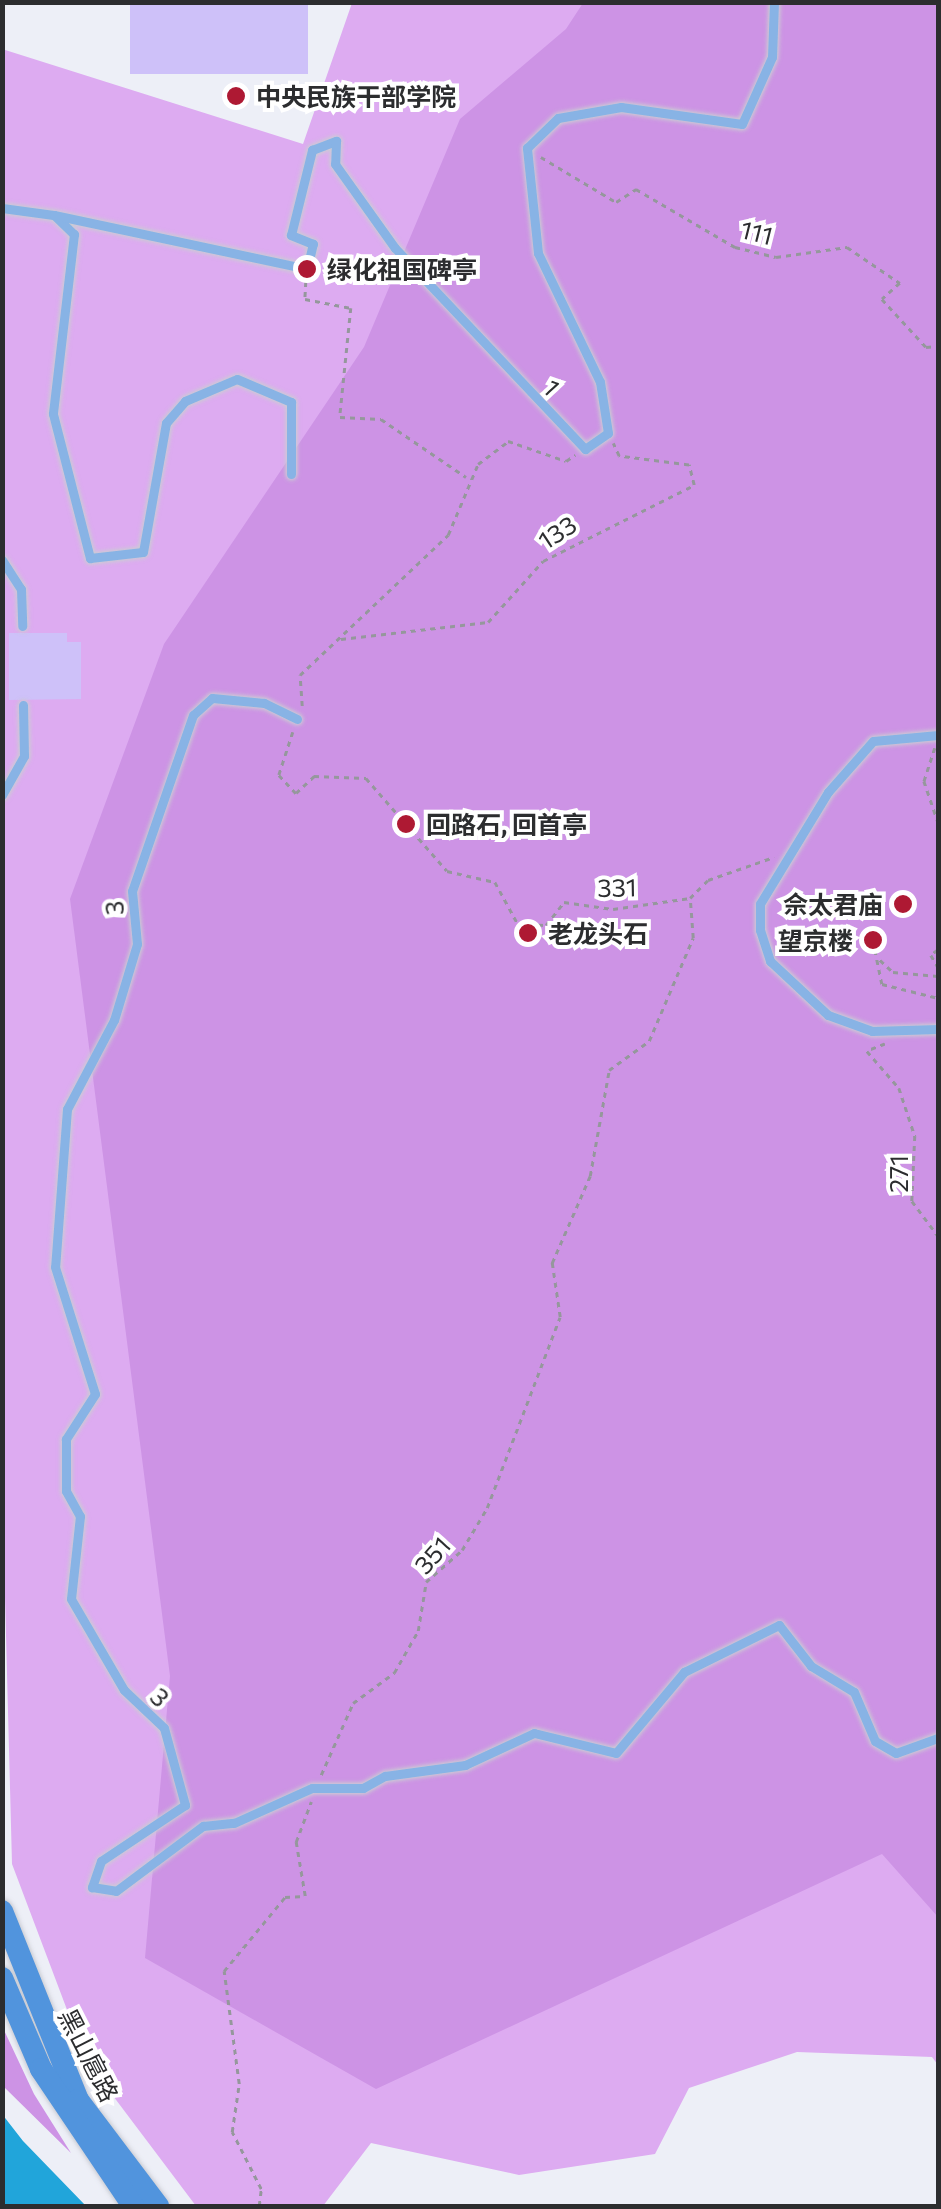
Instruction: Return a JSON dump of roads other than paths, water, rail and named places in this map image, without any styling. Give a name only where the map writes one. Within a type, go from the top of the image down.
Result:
[{"type":"main road","name":"黑山扈路","points":[[2,1911],[78,2100],[158,2206]]},
{"type":"main road","name":"黑山扈路","points":[[2,1978],[41,2069],[132,2206]]},
{"type":"lane","name":"1","points":[[54,215],[307,269],[313,244],[291,235],[312,150],[336,142],[336,164],[395,248],[585,449],[608,433],[600,382],[538,253],[527,148],[558,118],[621,107],[742,124],[772,57],[774,2]]},
{"type":"lane","points":[[2,208],[54,215],[74,234],[53,414],[90,558],[143,552],[166,423],[185,401],[237,379],[290,402],[291,474]]},
{"type":"lane","points":[[2,560],[21,589],[22,626]]},
{"type":"lane","name":"3","points":[[297,720],[264,703],[212,698],[177,751],[132,891],[137,944],[114,1020],[67,1109],[55,1266],[95,1394],[66,1440],[66,1492],[80,1516],[71,1598],[124,1690],[164,1728],[185,1804],[147,1839],[101,1861],[92,1887],[116,1892],[202,1826],[234,1824],[317,1788],[363,1788],[385,1776],[465,1766],[534,1734],[616,1753],[684,1672],[779,1625],[811,1666],[854,1692],[875,1741],[896,1753],[938,1738]]},
{"type":"lane","points":[[2,795],[24,756],[23,705]]},
{"type":"lane","points":[[938,735],[874,742],[795,847],[760,904],[770,961],[828,1015],[916,1033],[938,1029]]},
{"type":"water","points":[[2,2114],[23,2141],[86,2206],[3,2206]]},
{"type":"place","name":"中央民族干部学院","points":[[236,96]]},
{"type":"place","name":"绿化祖国碑亭","points":[[307,269]]},
{"type":"place","name":"回路石, 回首亭","points":[[406,824]]},
{"type":"place","name":"佘太君庙","points":[[903,904]]},
{"type":"place","name":"老龙头石","points":[[528,933]]},
{"type":"place","name":"望京楼","points":[[873,940]]}]
